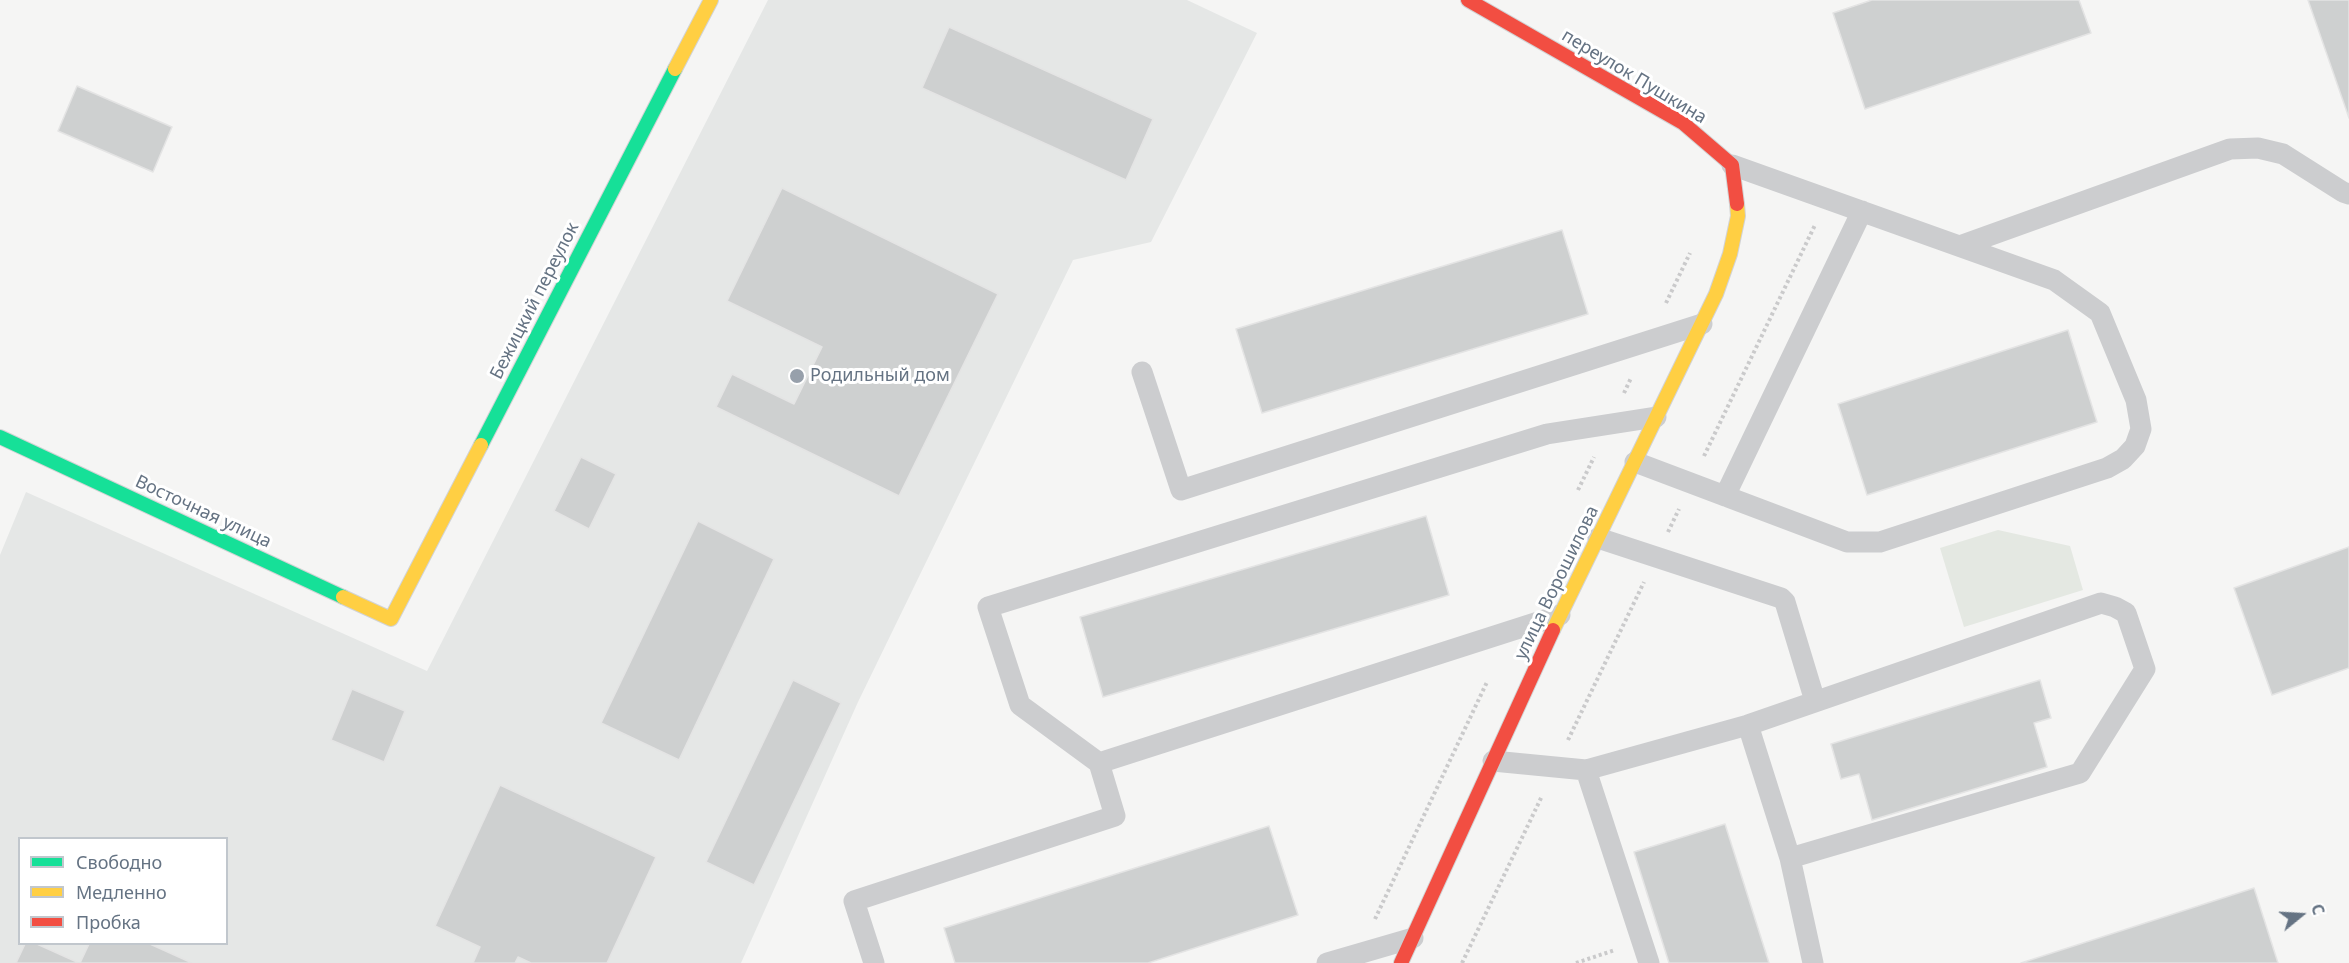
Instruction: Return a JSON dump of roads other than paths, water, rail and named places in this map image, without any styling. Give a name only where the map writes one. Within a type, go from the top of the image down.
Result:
[{"type":"street","name":"Бежицкий переулок","points":[[391,619],[711,0]]},
{"type":"street","name":"переулок Пушкина","points":[[1472,1],[1683,123],[1732,165]]},
{"type":"street","name":"улица Ворошилова","points":[[1401,963],[1560,615],[1702,324],[1723,274],[1738,216],[1732,165]]},
{"type":"street","name":"Восточная улица","points":[[0,437],[391,619]]},
{"type":"lane","points":[[1960,246],[2230,149],[2258,148],[2283,154],[2349,194]]},
{"type":"lane","points":[[1635,462],[1847,542],[1880,542],[2107,468],[2123,459],[2135,446],[2141,429],[2136,400],[2100,312],[2054,279],[1732,165]]},
{"type":"lane","points":[[1725,495],[1862,211]]},
{"type":"lane","points":[[1142,372],[1181,490],[1702,324]]},
{"type":"lane","points":[[874,963],[854,901],[1114,816],[1099,763],[1020,705],[988,607],[1547,434],[1656,417]]},
{"type":"lane","points":[[1598,538],[1781,598],[1787,609],[1815,701]]},
{"type":"lane","points":[[1493,761],[1586,770],[1748,725],[2101,603],[2115,606],[2126,613],[2145,669],[2080,773],[1790,858]]},
{"type":"lane","points":[[1099,763],[1560,615]]},
{"type":"lane","points":[[1748,725],[1790,858],[1813,963]]},
{"type":"lane","points":[[1586,770],[1649,963]]},
{"type":"lane","points":[[1327,963],[1413,938]]},
{"type":"place","name":"Родильный дом","points":[[797,376]]}]
